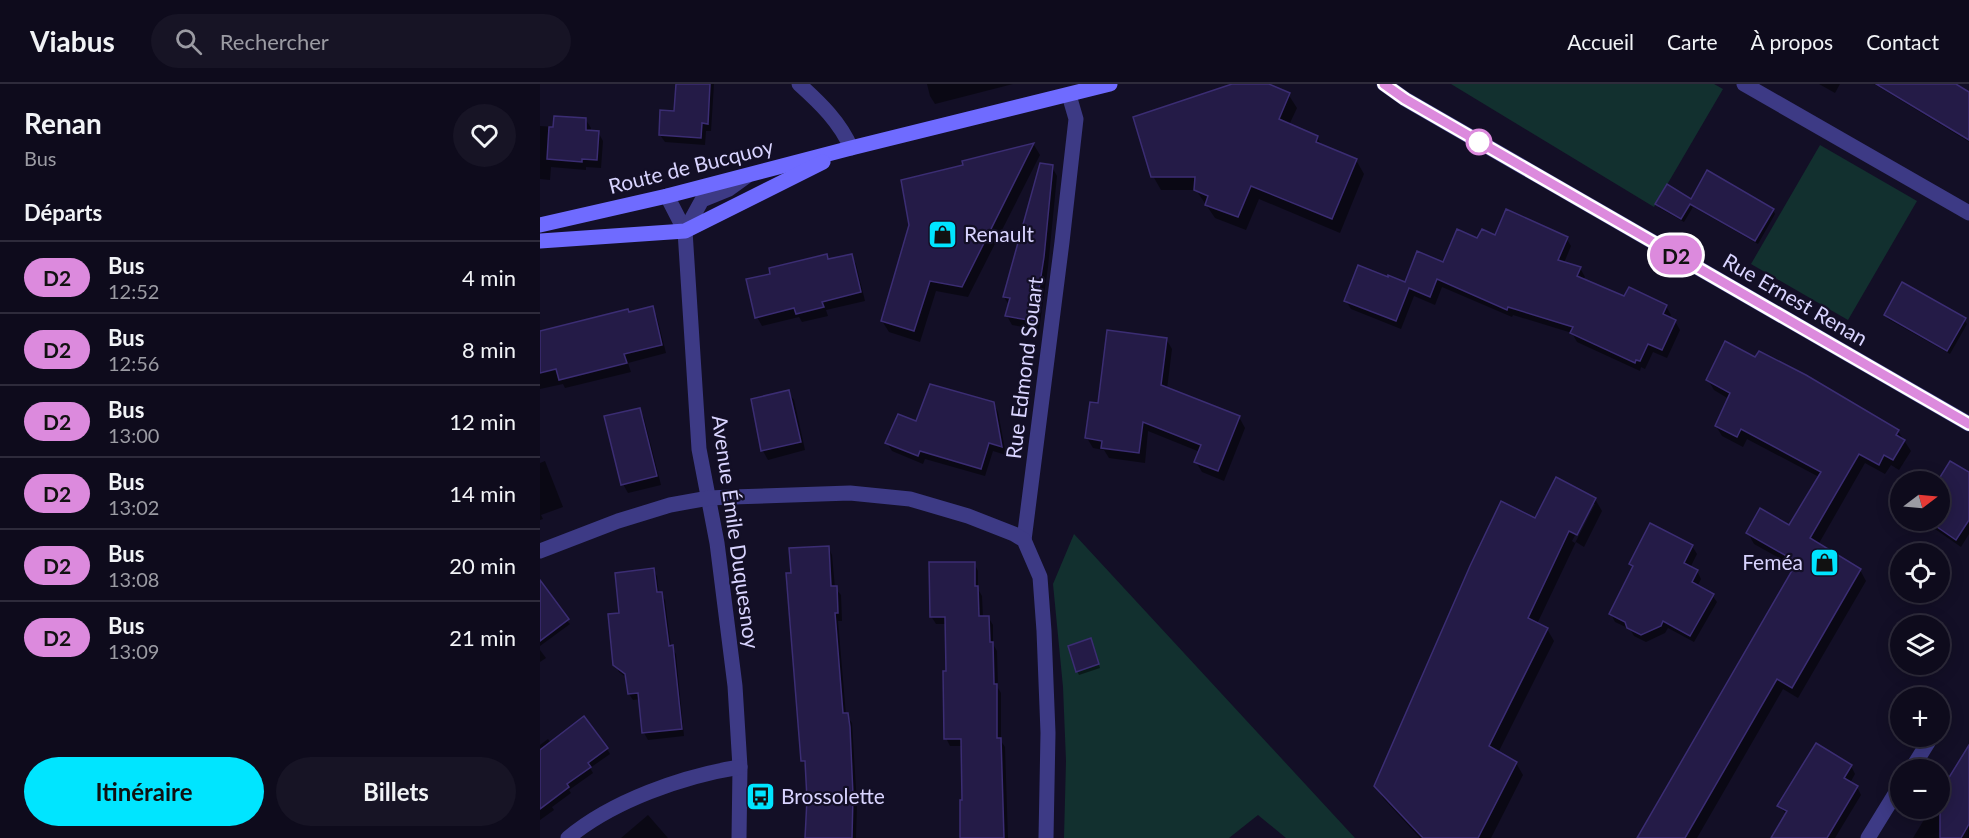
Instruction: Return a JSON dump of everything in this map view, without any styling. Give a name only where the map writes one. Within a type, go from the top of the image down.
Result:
[{"type":"main road","name":"Route de Bucquoy","points":[[540,225],[667,196],[1110,84]]},
{"type":"main road","name":"Route de Bucquoy","points":[[540,241],[686,231],[851,148]]},
{"type":"street","points":[[799,84],[844,132],[851,148]]},
{"type":"street","name":"Rue Ernest Renan","points":[[1384,84],[1415,105],[1969,424]]},
{"type":"street","points":[[1744,84],[1969,213]]},
{"type":"street","name":"Rue Edmond Souart","points":[[1024,540],[1076,119],[1069,95]]},
{"type":"street","points":[[686,231],[702,200],[729,189],[748,175]]},
{"type":"street","points":[[667,196],[686,231]]},
{"type":"street","name":"Avenue Émile Duquesnoy","points":[[686,231],[699,449],[717,543],[735,687],[740,767],[739,838]]},
{"type":"street","points":[[540,551],[618,521],[670,505],[709,498],[850,493],[910,499],[968,516],[1014,534],[1024,540],[1040,577],[1049,769],[1046,838]]},
{"type":"street","points":[[568,838],[626,801],[706,772],[740,767]]},
{"type":"street","points":[[1868,838],[1890,802]]},
{"type":"green space","points":[[1451,84],[1714,84],[1723,89],[1654,207]]},
{"type":"green space","points":[[1820,145],[1917,201],[1848,320],[1751,264]]},
{"type":"green space","points":[[1074,534],[1355,838],[1286,838],[1258,815],[1229,838],[1064,838],[1066,761],[1063,687],[1053,584]]},
{"type":"building","points":[[676,84],[710,84],[708,124],[702,123],[701,138],[659,135],[660,110],[674,111]]},
{"type":"building","points":[[1232,84],[1269,84],[1290,93],[1279,119],[1318,136],[1316,142],[1357,159],[1332,219],[1251,186],[1238,217],[1205,205],[1208,196],[1194,190],[1195,177],[1151,177],[1133,117]]},
{"type":"building","points":[[1876,84],[1956,84],[1969,92],[1969,140]]},
{"type":"building","points":[[554,116],[586,118],[586,130],[599,131],[597,160],[582,159],[582,162],[547,159],[549,127],[553,127]]},
{"type":"building","name":"Renault","points":[[1034,143],[962,287],[930,281],[914,331],[881,321],[909,225],[901,180],[963,165],[962,161]]},
{"type":"building","points":[[1040,163],[1053,165],[1044,257],[1034,321],[1005,316],[1010,298],[1003,297]]},
{"type":"building","points":[[1707,170],[1774,209],[1755,241],[1690,204],[1681,219],[1655,204],[1667,184],[1691,199]]},
{"type":"building","points":[[1506,209],[1568,237],[1558,260],[1581,267],[1577,276],[1624,296],[1629,287],[1667,305],[1663,314],[1676,320],[1662,350],[1648,344],[1640,361],[1636,360],[1635,363],[1570,333],[1573,327],[1508,307],[1507,310],[1437,279],[1430,297],[1409,288],[1396,321],[1344,301],[1358,265],[1405,282],[1417,251],[1443,262],[1457,229],[1477,238],[1482,229],[1495,235]]},
{"type":"building","points":[[827,254],[828,259],[852,254],[861,292],[822,302],[824,307],[796,314],[794,308],[755,318],[746,279],[770,274],[769,268]]},
{"type":"building","points":[[1902,282],[1966,318],[1947,351],[1884,315]]},
{"type":"building","points":[[653,306],[662,345],[624,354],[627,363],[559,380],[556,369],[540,373],[540,331],[628,309],[629,312]]},
{"type":"building","points":[[1107,330],[1167,338],[1161,385],[1240,416],[1218,471],[1194,462],[1201,445],[1143,422],[1139,453],[1101,448],[1102,441],[1085,438],[1090,402],[1098,403]]},
{"type":"building","points":[[1725,341],[1755,357],[1759,351],[1806,375],[1899,430],[1896,435],[1905,440],[1893,460],[1884,455],[1879,465],[1859,454],[1810,538],[1861,569],[1792,688],[1777,679],[1685,838],[1637,838],[1797,562],[1746,533],[1760,508],[1789,525],[1821,472],[1741,429],[1737,437],[1715,426],[1730,393],[1706,380]]},
{"type":"building","points":[[930,384],[994,402],[1002,447],[989,443],[981,469],[920,451],[918,456],[885,443],[898,414],[916,421]]},
{"type":"building","points":[[789,390],[801,442],[761,451],[751,399]]},
{"type":"building","points":[[640,408],[657,476],[621,485],[604,416]]},
{"type":"building","points":[[1950,461],[1969,472],[1969,520],[1956,540],[1943,531],[1950,531],[1950,471],[1944,471]]},
{"type":"building","points":[[1556,477],[1596,498],[1577,535],[1569,531],[1528,618],[1548,628],[1489,746],[1517,762],[1478,838],[1423,838],[1374,786],[1470,566],[1501,501],[1535,518]]},
{"type":"building","points":[[1650,523],[1693,545],[1684,563],[1698,570],[1692,582],[1714,594],[1690,636],[1663,621],[1661,626],[1641,635],[1627,628],[1625,622],[1609,614],[1633,566],[1629,564]]},
{"type":"building","points":[[829,546],[831,586],[837,586],[838,613],[835,613],[843,713],[848,713],[850,727],[852,838],[805,838],[807,799],[805,761],[801,761],[786,573],[791,573],[789,548]]},
{"type":"building","points":[[929,562],[975,562],[979,616],[989,616],[990,642],[993,642],[994,684],[997,684],[997,738],[1001,738],[1004,838],[960,838],[961,739],[944,739],[945,617],[930,617]]},
{"type":"building","points":[[654,568],[657,592],[662,592],[669,646],[673,645],[682,729],[642,733],[638,693],[628,694],[625,674],[613,665],[608,614],[619,613],[615,573]]},
{"type":"building","points":[[540,580],[569,619],[540,641]]},
{"type":"building","points":[[1091,638],[1099,664],[1076,672],[1068,646]]},
{"type":"building","points":[[584,716],[608,748],[588,763],[591,767],[567,784],[569,787],[540,809],[540,750]]},
{"type":"building","points":[[1816,743],[1852,765],[1844,778],[1858,786],[1827,838],[1771,838],[1787,811],[1777,806]]},
{"type":"building","points":[[1969,745],[1969,824],[1961,838],[1940,838],[1940,819],[1950,819],[1950,776]]},
{"type":"bus line","name":"D2","points":[[1384,84],[1397,95],[1969,424]]},
{"type":"place","name":"Renault","points":[[943,235]]},
{"type":"place","name":"Feméa","points":[[1824,563]]},
{"type":"place","name":"Brossolette","points":[[760,797]]}]
